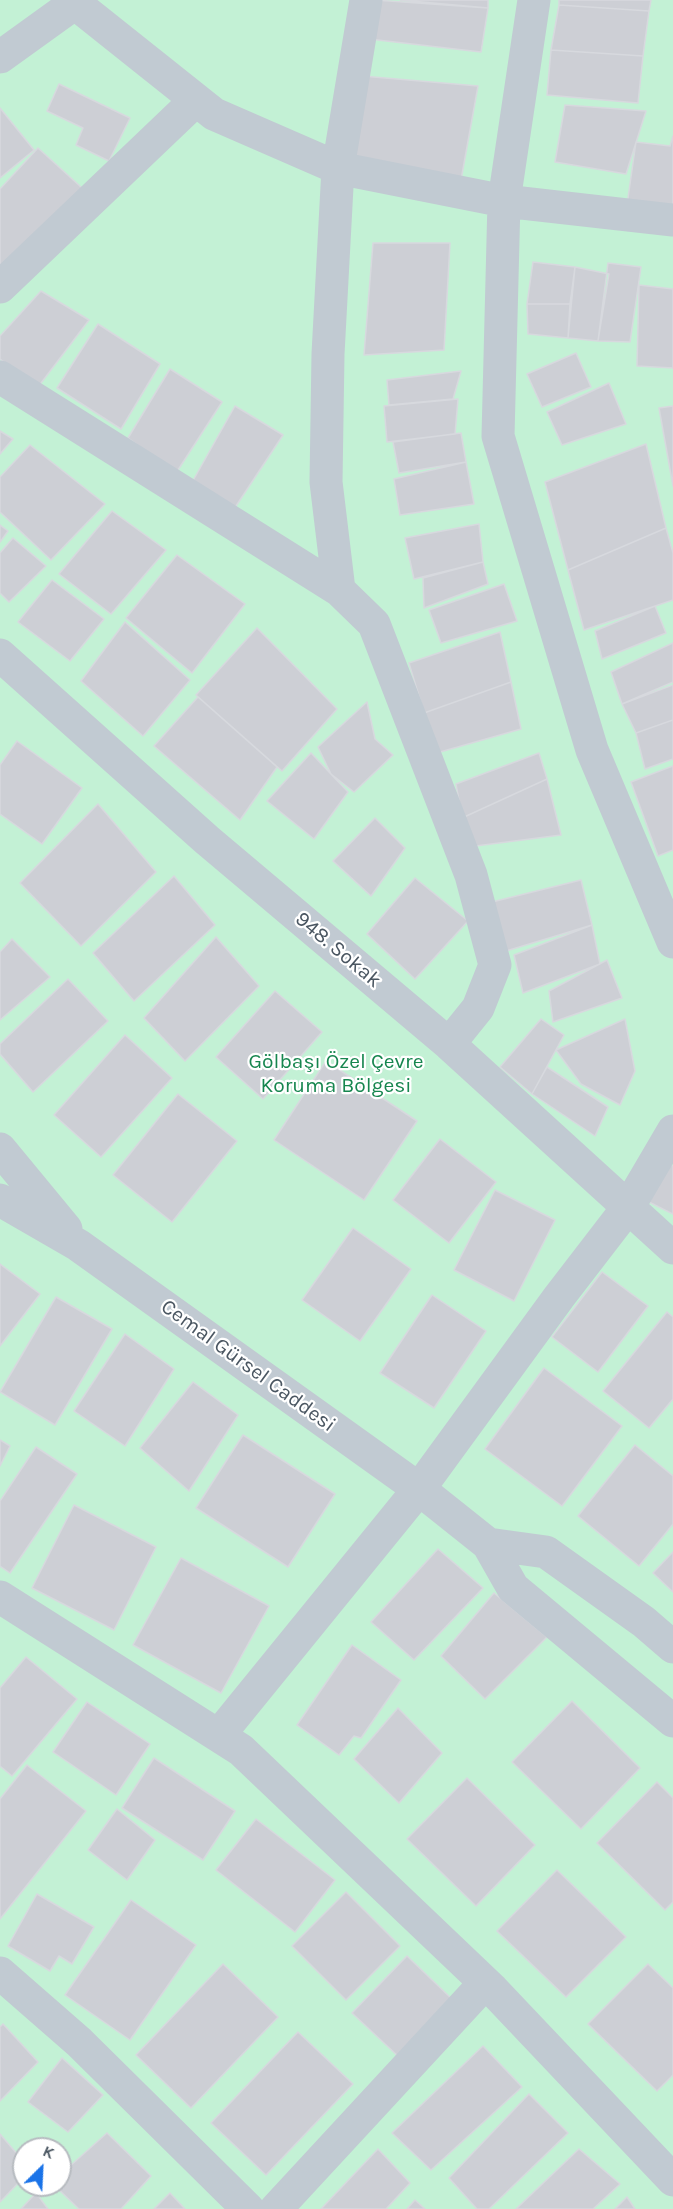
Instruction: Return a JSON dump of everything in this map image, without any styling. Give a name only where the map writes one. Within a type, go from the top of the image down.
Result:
[{"type":"street","points":[[339,590],[326,482],[328,354],[338,168],[366,0]]},
{"type":"street","points":[[534,0],[504,201],[498,436],[592,750],[673,942]]},
{"type":"street","points":[[0,57],[73,2],[214,114],[338,168],[504,201],[673,220]]},
{"type":"street","points":[[0,287],[196,100]]},
{"type":"street","points":[[0,377],[339,590],[374,624],[471,875],[495,965],[478,1008],[449,1044]]},
{"type":"street","name":"948. Sokak","points":[[6,672],[449,1044],[673,1248]]},
{"type":"street","points":[[219,1735],[419,1489],[559,1297],[629,1206],[673,1131]]},
{"type":"street","points":[[0,1149],[78,1245]]},
{"type":"street","name":"Cemal Gürsel Caddesi","points":[[0,1200],[78,1245],[419,1489],[488,1545],[513,1588],[673,1721]]},
{"type":"street","points":[[488,1545],[546,1552],[644,1622],[673,1647]]},
{"type":"street","points":[[0,1597],[241,1749],[485,1983],[673,2180]]},
{"type":"street","points":[[0,1973],[79,2042],[248,2209]]},
{"type":"street","points":[[276,2209],[485,1983]]},
{"type":"green space","name":"Gölbaşı Özel Çevre Koruma Bölgesi","points":[[0,0],[673,0],[673,2209],[0,2209]]},
{"type":"building","points":[[375,0],[488,8],[481,52],[369,39]]},
{"type":"building","points":[[400,0],[488,0],[488,8]]},
{"type":"building","points":[[559,0],[651,0],[649,11],[559,5]]},
{"type":"building","points":[[559,5],[649,11],[643,56],[551,50]]},
{"type":"building","points":[[551,50],[643,56],[638,103],[547,95]]},
{"type":"building","points":[[362,76],[478,86],[461,180],[348,164]]},
{"type":"building","points":[[59,84],[130,118],[109,161],[76,145],[83,128],[47,111]]},
{"type":"building","points":[[565,105],[646,111],[626,174],[555,162]]},
{"type":"building","points":[[0,108],[34,150],[0,178]]},
{"type":"building","points":[[673,136],[673,209],[627,205],[636,142],[670,146]]},
{"type":"building","points":[[38,148],[82,188],[0,278],[0,189]]},
{"type":"building","points":[[373,243],[450,243],[444,350],[364,355]]},
{"type":"building","points":[[533,262],[575,267],[570,304],[527,304]]},
{"type":"building","points":[[608,263],[641,267],[630,342],[598,341]]},
{"type":"building","points":[[575,267],[609,274],[598,341],[568,338]]},
{"type":"building","points":[[639,285],[673,289],[673,368],[637,366]]},
{"type":"building","points":[[41,291],[89,320],[38,387],[0,359],[0,336]]},
{"type":"building","points":[[527,304],[570,304],[568,338],[528,334]]},
{"type":"building","points":[[98,324],[160,364],[121,429],[57,388]]},
{"type":"building","points":[[576,353],[591,387],[542,407],[527,374]]},
{"type":"building","points":[[170,369],[222,402],[176,473],[128,438]]},
{"type":"building","points":[[461,371],[453,399],[389,405],[387,380]]},
{"type":"building","points":[[609,383],[626,424],[562,445],[547,412]]},
{"type":"building","points":[[458,399],[455,434],[387,442],[384,406]]},
{"type":"building","points":[[235,406],[283,435],[232,512],[190,486]]},
{"type":"building","points":[[673,406],[673,486],[659,408]]},
{"type":"building","points":[[0,431],[13,439],[0,454]]},
{"type":"building","points":[[461,433],[466,462],[399,473],[393,442]]},
{"type":"building","points":[[646,444],[666,528],[568,570],[545,482]]},
{"type":"building","points":[[30,445],[105,504],[51,560],[0,512],[0,477]]},
{"type":"building","points":[[466,462],[474,504],[400,515],[394,479]]},
{"type":"building","points":[[112,511],[166,550],[111,614],[59,574]]},
{"type":"building","points":[[479,524],[483,562],[414,579],[405,538]]},
{"type":"building","points":[[0,525],[8,531],[0,542]]},
{"type":"building","points":[[666,528],[673,553],[673,600],[584,630],[568,570]]},
{"type":"building","points":[[13,538],[46,566],[9,602],[0,593],[0,553]]},
{"type":"building","points":[[177,555],[245,604],[192,673],[126,618]]},
{"type":"building","points":[[483,562],[488,584],[424,608],[423,578]]},
{"type":"building","points":[[52,580],[104,619],[70,661],[18,622]]},
{"type":"building","points":[[504,584],[517,621],[441,643],[429,610]]},
{"type":"building","points":[[655,606],[666,633],[602,659],[595,631]]},
{"type":"building","points":[[125,622],[190,680],[143,736],[81,681]]},
{"type":"building","points":[[257,628],[337,709],[282,771],[196,695]]},
{"type":"building","points":[[500,632],[511,682],[424,713],[409,663]]},
{"type":"building","points":[[673,643],[673,682],[622,704],[611,672]]},
{"type":"building","points":[[511,682],[521,729],[433,754],[424,713]]},
{"type":"building","points":[[673,685],[673,720],[636,733],[622,704]]},
{"type":"building","points":[[198,697],[277,767],[240,820],[154,746]]},
{"type":"building","points":[[367,702],[375,739],[393,755],[354,792],[331,774],[318,747]]},
{"type":"building","points":[[673,720],[673,759],[645,769],[636,733]]},
{"type":"building","points":[[17,741],[82,788],[42,844],[0,814],[0,765]]},
{"type":"building","points":[[311,753],[348,792],[314,839],[267,801]]},
{"type":"building","points":[[539,753],[547,779],[462,818],[456,784]]},
{"type":"building","points":[[673,766],[673,850],[658,856],[631,782]]},
{"type":"building","points":[[547,779],[561,835],[468,847],[462,818]]},
{"type":"building","points":[[98,804],[156,872],[81,946],[20,883]]},
{"type":"building","points":[[375,818],[405,848],[371,896],[333,861]]},
{"type":"building","points":[[174,876],[215,925],[134,1001],[93,953]]},
{"type":"building","points":[[415,878],[468,921],[415,979],[367,934]]},
{"type":"building","points":[[581,880],[592,925],[506,951],[492,902]]},
{"type":"building","points":[[592,925],[600,964],[523,993],[514,955]]},
{"type":"building","points":[[216,937],[259,986],[185,1061],[144,1018]]},
{"type":"building","points":[[12,939],[50,977],[0,1020],[0,952]]},
{"type":"building","points":[[607,960],[622,998],[553,1022],[549,991]]},
{"type":"building","points":[[68,979],[108,1021],[33,1092],[0,1054],[0,1044]]},
{"type":"building","points":[[275,991],[322,1032],[263,1099],[216,1057]]},
{"type":"building","points":[[541,1019],[564,1035],[532,1094],[500,1067]]},
{"type":"building","points":[[625,1019],[635,1071],[620,1105],[581,1084],[556,1050]]},
{"type":"building","points":[[125,1035],[172,1078],[101,1157],[54,1115]]},
{"type":"building","points":[[326,1061],[417,1121],[364,1200],[274,1140]]},
{"type":"building","points":[[547,1067],[608,1107],[595,1136],[532,1094]]},
{"type":"building","points":[[178,1094],[237,1141],[172,1222],[113,1175]]},
{"type":"building","points":[[440,1139],[496,1182],[449,1243],[393,1200]]},
{"type":"building","points":[[669,1164],[673,1166],[673,1214],[649,1202]]},
{"type":"building","points":[[495,1190],[555,1220],[514,1301],[454,1270]]},
{"type":"building","points":[[353,1228],[411,1269],[360,1341],[302,1300]]},
{"type":"building","points":[[0,1264],[40,1294],[0,1346]]},
{"type":"building","points":[[602,1272],[648,1306],[598,1372],[552,1337]]},
{"type":"building","points":[[432,1295],[486,1331],[434,1408],[380,1373]]},
{"type":"building","points":[[56,1297],[112,1329],[55,1425],[0,1392]]},
{"type":"building","points":[[667,1312],[673,1317],[673,1399],[649,1428],[603,1391]]},
{"type":"building","points":[[125,1334],[174,1369],[125,1446],[74,1411]]},
{"type":"building","points":[[544,1368],[622,1426],[562,1506],[485,1449]]},
{"type":"building","points":[[193,1382],[238,1415],[189,1491],[140,1448]]},
{"type":"building","points":[[243,1435],[335,1494],[288,1567],[196,1508]]},
{"type":"building","points":[[0,1440],[10,1446],[0,1466]]},
{"type":"building","points":[[635,1445],[673,1476],[673,1524],[639,1566],[578,1516]]},
{"type":"building","points":[[36,1447],[77,1474],[10,1573],[0,1566],[0,1501]]},
{"type":"building","points":[[74,1505],[156,1547],[114,1630],[32,1588]]},
{"type":"building","points":[[438,1549],[483,1588],[414,1660],[371,1622]]},
{"type":"building","points":[[673,1552],[673,1592],[653,1573]]},
{"type":"building","points":[[181,1558],[269,1606],[221,1693],[133,1645]]},
{"type":"building","points":[[494,1593],[547,1637],[485,1699],[441,1656]]},
{"type":"building","points":[[352,1645],[401,1680],[361,1738],[354,1736],[339,1755],[297,1725]]},
{"type":"building","points":[[26,1657],[77,1699],[12,1776],[0,1766],[0,1688]]},
{"type":"building","points":[[572,1701],[640,1768],[581,1829],[512,1762]]},
{"type":"building","points":[[87,1702],[150,1744],[116,1795],[53,1752]]},
{"type":"building","points":[[398,1708],[442,1753],[399,1803],[354,1759]]},
{"type":"building","points":[[154,1758],[235,1811],[203,1860],[122,1808]]},
{"type":"building","points":[[27,1765],[86,1811],[0,1919],[0,1799]]},
{"type":"building","points":[[467,1778],[535,1845],[476,1906],[407,1839]]},
{"type":"building","points":[[657,1782],[673,1798],[673,1902],[665,1910],[597,1843]]},
{"type":"building","points":[[117,1809],[155,1840],[127,1880],[88,1850]]},
{"type":"building","points":[[256,1819],[335,1880],[295,1932],[216,1870]]},
{"type":"building","points":[[557,1870],[626,1937],[566,1997],[497,1931]]},
{"type":"building","points":[[346,1892],[400,1946],[346,2000],[292,1946]]},
{"type":"building","points":[[37,1894],[94,1927],[72,1964],[59,1956],[50,1971],[8,1946]]},
{"type":"building","points":[[131,1900],[196,1945],[130,2040],[65,1995]]},
{"type":"building","points":[[407,1956],[454,2001],[400,2058],[352,2013]]},
{"type":"building","points":[[223,1964],[278,2017],[191,2108],[136,2055]]},
{"type":"building","points":[[648,1964],[673,1988],[673,2075],[657,2091],[588,2024]]},
{"type":"building","points":[[3,2024],[38,2062],[0,2101],[0,2027]]},
{"type":"building","points":[[298,2032],[353,2084],[266,2175],[211,2123]]},
{"type":"building","points":[[483,2046],[522,2087],[431,2170],[392,2133]]},
{"type":"building","points":[[62,2058],[103,2095],[68,2132],[28,2102]]},
{"type":"building","points":[[529,2094],[568,2133],[489,2209],[477,2209],[449,2178]]},
{"type":"building","points":[[107,2133],[151,2176],[121,2209],[79,2209],[66,2197],[72,2197],[72,2164]]},
{"type":"building","points":[[0,2134],[12,2148],[12,2190],[0,2202]]},
{"type":"building","points":[[378,2149],[410,2183],[386,2209],[321,2209]]},
{"type":"building","points":[[579,2149],[620,2184],[593,2209],[516,2209]]},
{"type":"building","points":[[170,2193],[185,2209],[154,2209]]},
{"type":"building","points":[[32,2197],[39,2197],[48,2209],[21,2209]]},
{"type":"building","points":[[627,2197],[635,2209],[615,2209]]},
{"type":"building","points":[[415,2200],[425,2209],[407,2209]]}]
